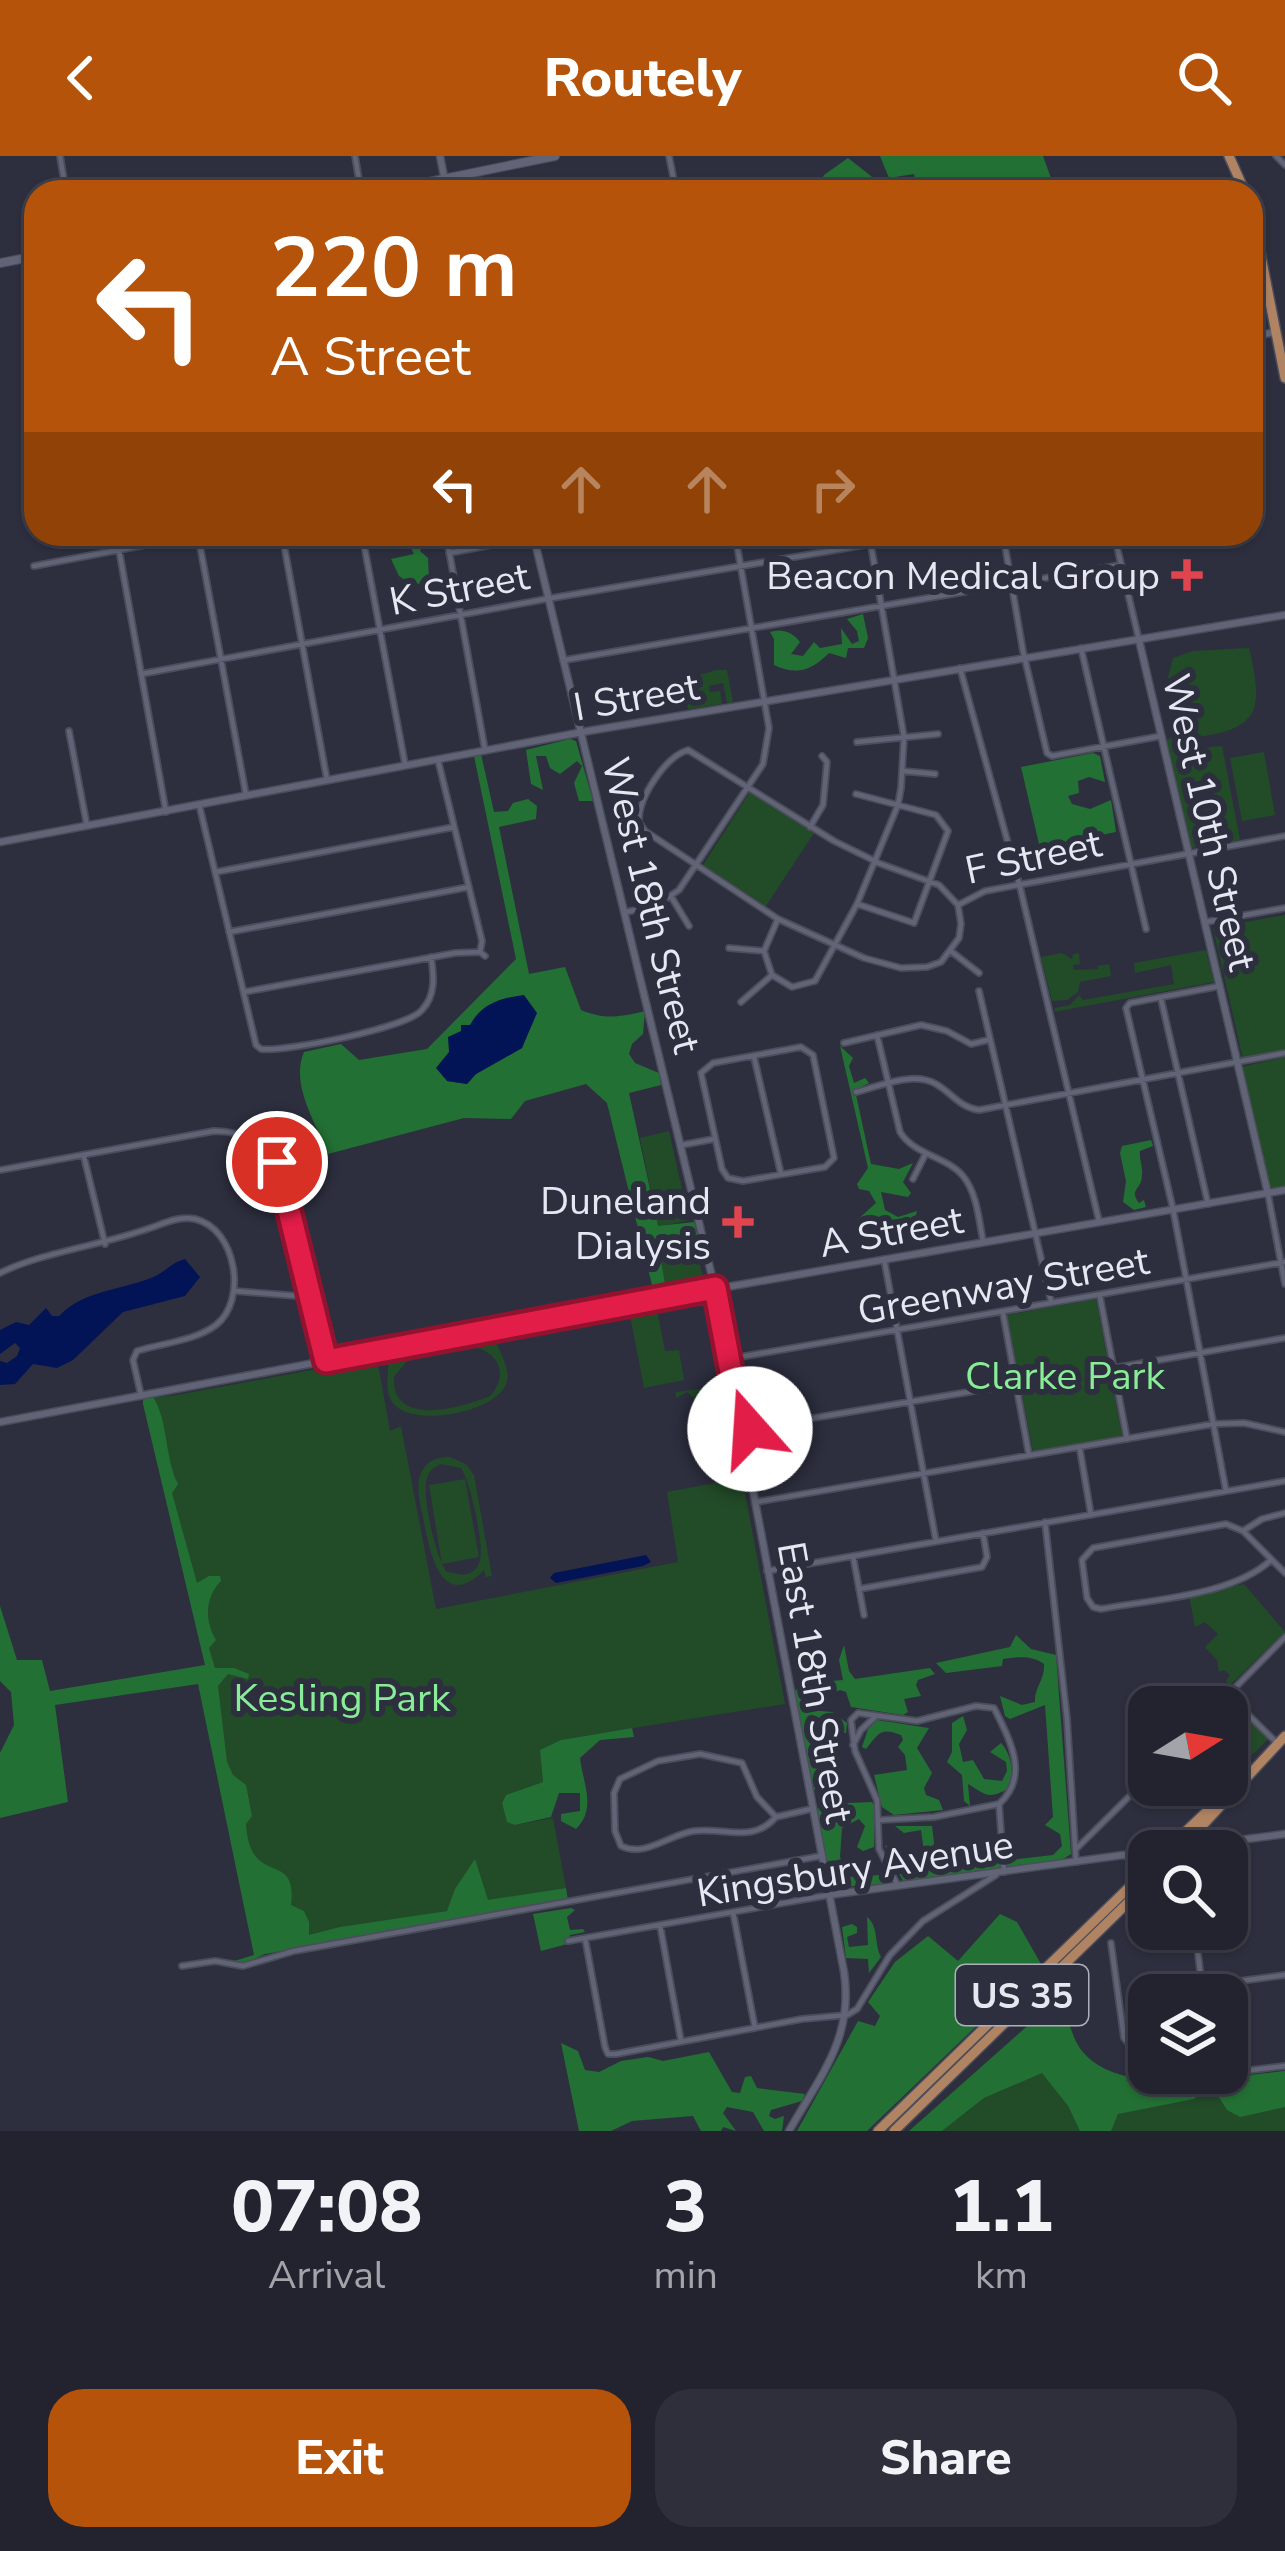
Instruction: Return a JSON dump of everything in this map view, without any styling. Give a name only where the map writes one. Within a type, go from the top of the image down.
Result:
[{"type":"main road","points":[[439,180],[555,156]]},
{"type":"main road","points":[[1263,256],[1281,331],[1285,378]]},
{"type":"main road","points":[[1193,1830],[1281,1740]]},
{"type":"main road","name":"US 35","points":[[894,2131],[1068,1957],[1128,1888]]},
{"type":"main road","name":"US 35","points":[[878,2131],[1128,1901]]},
{"type":"street","points":[[440,156],[444,179]]},
{"type":"street","points":[[1276,156],[1285,165]]},
{"type":"street","points":[[34,566],[138,546]]},
{"type":"street","points":[[202,546],[246,795]]},
{"type":"street","points":[[284,546],[327,780]]},
{"type":"street","points":[[364,546],[406,767]]},
{"type":"street","points":[[448,546],[485,750]]},
{"type":"street","points":[[449,553],[482,546]]},
{"type":"street","name":"West 18th Street","points":[[537,546],[715,1288]]},
{"type":"street","points":[[626,912],[672,898],[750,786],[770,742],[737,546]]},
{"type":"street","name":"K Street","points":[[141,674],[859,546]]},
{"type":"street","points":[[778,919],[764,951],[772,975],[792,987],[809,985],[822,975],[837,947],[898,805],[904,737],[871,546]]},
{"type":"street","points":[[1005,546],[1024,658],[1048,755],[1161,736]]},
{"type":"street","name":"West 10th Street","points":[[1117,546],[1268,1193]]},
{"type":"street","points":[[118,550],[166,812]]},
{"type":"street","points":[[565,660],[1121,565]]},
{"type":"street","name":"I Street","points":[[0,842],[583,732],[1285,615]]},
{"type":"street","points":[[1082,648],[1146,929]]},
{"type":"street","points":[[960,668],[1019,884],[1100,1223]]},
{"type":"street","points":[[69,730],[87,826]]},
{"type":"street","points":[[857,742],[938,734]]},
{"type":"street","name":"F Street","points":[[697,865],[641,827],[639,810],[676,754],[688,750],[810,827],[876,861],[932,880],[958,905],[985,891],[1285,836]]},
{"type":"street","points":[[810,827],[823,805],[827,762],[822,757]]},
{"type":"street","points":[[244,992],[431,957],[483,954],[438,759]]},
{"type":"street","points":[[903,772],[934,775]]},
{"type":"street","points":[[856,794],[936,815],[948,837],[914,922],[857,904]]},
{"type":"street","points":[[200,804],[256,1046],[268,1051],[407,1022],[428,1003],[434,977],[431,957]]},
{"type":"street","points":[[216,872],[454,827]]},
{"type":"street","points":[[697,865],[778,919],[890,966],[914,969],[941,962],[952,952],[961,924],[958,905]]},
{"type":"street","points":[[229,932],[469,886]]},
{"type":"street","points":[[672,898],[689,926]]},
{"type":"street","points":[[1206,922],[1285,908]]},
{"type":"street","points":[[728,948],[764,951]]},
{"type":"street","points":[[952,952],[980,973]]},
{"type":"street","points":[[741,1002],[772,975]]},
{"type":"street","points":[[1220,986],[1130,1003],[1126,1009],[1173,1210],[1226,1491]]},
{"type":"street","points":[[979,991],[1052,1303]]},
{"type":"street","points":[[1160,997],[1208,1204]]},
{"type":"street","points":[[844,1043],[921,1025],[947,1031],[971,1044],[991,1040]]},
{"type":"street","points":[[878,1035],[900,1132],[966,1180],[984,1243]]},
{"type":"street","points":[[801,1047],[812,1052],[835,1147],[834,1158],[825,1167],[743,1181],[728,1178],[701,1073],[712,1063],[754,1055],[801,1047]]},
{"type":"street","points":[[856,1092],[889,1083],[929,1081],[970,1109],[1006,1106],[1285,1053]]},
{"type":"street","points":[[754,1055],[781,1174]]},
{"type":"street","points":[[0,1170],[214,1131],[257,1142],[282,1173],[326,1361]]},
{"type":"street","points":[[682,1145],[714,1138]]},
{"type":"street","points":[[913,1179],[926,1154]]},
{"type":"street","points":[[83,1155],[105,1244]]},
{"type":"street","name":"A Street","points":[[0,1422],[715,1288],[1285,1190]]},
{"type":"street","points":[[1268,1193],[1285,1284]]},
{"type":"street","points":[[0,1273],[174,1219],[212,1226],[225,1243],[235,1292],[224,1317],[212,1328],[137,1352],[133,1360],[141,1395]]},
{"type":"street","points":[[884,1259],[936,1541]]},
{"type":"street","name":"Greenway Street","points":[[729,1358],[1283,1263]]},
{"type":"street","name":"East 18th Street","points":[[715,1288],[844,1972],[847,2015]]},
{"type":"street","points":[[235,1292],[310,1297]]},
{"type":"street","points":[[1100,1296],[1126,1439]]},
{"type":"street","points":[[1003,1313],[1030,1455]]},
{"type":"street","points":[[1114,1368],[1285,1337]]},
{"type":"street","points":[[742,1430],[1016,1384]]},
{"type":"street","points":[[756,1502],[1213,1424],[1244,1423],[1285,1432]]},
{"type":"street","points":[[1079,1448],[1091,1515]]},
{"type":"street","points":[[767,1571],[1285,1481]]},
{"type":"street","points":[[1243,1531],[1262,1519],[1285,1514]]},
{"type":"street","points":[[1046,1522],[1076,1862]]},
{"type":"street","points":[[1271,1560],[1235,1583],[1101,1609],[1090,1604],[1082,1560],[1094,1548],[1226,1524],[1243,1531],[1285,1573]]},
{"type":"street","points":[[859,1589],[982,1567],[987,1558],[983,1533]]},
{"type":"street","points":[[853,1556],[863,1615]]},
{"type":"street","points":[[1237,1686],[1285,1636]]},
{"type":"street","points":[[878,1820],[999,1804],[1014,1788],[1017,1775],[992,1706],[917,1720],[862,1712],[853,1716],[854,1745],[874,1788],[879,1849],[898,1886]]},
{"type":"street","points":[[1248,1712],[1281,1740]]},
{"type":"street","points":[[854,1745],[866,1724],[878,1716]]},
{"type":"street","points":[[776,1817],[757,1797],[742,1763],[721,1756],[685,1755],[658,1761],[625,1776],[615,1788],[616,1838],[630,1850],[689,1831],[749,1834],[776,1817],[812,1809]]},
{"type":"street","points":[[1076,1849],[1128,1798]]},
{"type":"street","points":[[586,1938],[608,2054],[847,2015],[857,2009],[890,1955],[923,1922],[1002,1872],[999,1804]]},
{"type":"street","points":[[1248,1839],[1285,1835]]},
{"type":"street","name":"Kingsbury Avenue","points":[[568,1941],[829,1895],[1128,1855]]},
{"type":"street","points":[[182,1966],[214,1961],[243,1966],[294,1951],[821,1856]]},
{"type":"street","points":[[733,1912],[755,2028]]},
{"type":"street","points":[[660,1925],[681,2041]]},
{"type":"street","points":[[1111,1943],[1128,2043]]},
{"type":"street","points":[[1248,1980],[1285,1975]]},
{"type":"street","points":[[789,2131],[842,2036],[847,2015]]},
{"type":"street","points":[[1248,2070],[1285,2066]]},
{"type":"green space","points":[[880,156],[1043,156],[1052,180],[915,180],[914,174],[889,178]]},
{"type":"green space","points":[[848,158],[876,180],[821,180]]},
{"type":"green space","points":[[410,546],[422,546],[429,579],[442,580],[442,590],[399,576],[391,559],[414,554]]},
{"type":"green space","points":[[863,614],[868,638],[864,648],[848,648],[846,658],[829,653],[804,670],[774,665],[770,632],[794,636],[800,642],[791,654],[803,656],[814,642],[820,648],[842,644],[841,628],[852,644],[859,641],[847,619]]},
{"type":"green space","points":[[1249,648],[1256,689],[1251,715],[1230,730],[1189,738],[1168,677],[1173,658],[1193,651]]},
{"type":"green space","points":[[727,670],[733,702],[727,703],[723,683],[709,686],[710,692],[720,691],[722,704],[688,709],[682,679],[694,677],[687,681],[694,699],[696,676]]},
{"type":"green space","points":[[1174,737],[1192,749],[1222,746],[1240,840],[1192,848],[1166,740]]},
{"type":"green space","points":[[576,741],[593,801],[579,801],[574,783],[582,766],[577,761],[560,774],[550,768],[546,756],[536,756],[543,790],[531,784],[526,750]]},
{"type":"green space","points":[[1264,752],[1275,815],[1242,821],[1230,758]]},
{"type":"green space","points":[[1093,753],[1100,756],[1105,782],[1089,777],[1078,781],[1079,793],[1068,796],[1072,804],[1090,809],[1111,800],[1116,832],[1039,844],[1021,767]]},
{"type":"green space","points":[[481,754],[494,812],[508,811],[513,803],[528,799],[537,806],[536,819],[499,827],[529,974],[565,967],[581,1010],[590,1013],[613,1017],[645,1011],[643,1034],[629,1054],[635,1063],[659,1073],[661,1085],[629,1093],[658,1226],[694,1222],[700,1243],[659,1251],[667,1294],[654,1293],[607,1103],[586,1084],[525,1101],[511,1119],[464,1118],[328,1154],[306,1104],[300,1078],[304,1052],[341,1044],[359,1060],[427,1049],[516,959],[474,756]],"holes":[[[470,1025],[526,1032],[522,1048],[467,1084],[447,1081],[450,1050]]]},
{"type":"green space","points":[[750,792],[814,833],[766,906],[703,865]]},
{"type":"green space","points":[[1285,915],[1285,1051],[1243,1059],[1213,928]]},
{"type":"green space","points":[[1206,950],[1214,982],[1054,1012],[1079,995],[1083,1000],[1174,984],[1171,965],[1135,973],[1134,963]]},
{"type":"green space","points":[[1062,953],[1072,959],[1079,953],[1080,964],[1073,965],[1074,970],[1109,964],[1111,976],[1080,982],[1078,992],[1067,1000],[1052,1001],[1041,957]]},
{"type":"green space","points":[[840,1046],[853,1058],[849,1066],[854,1083],[865,1078],[869,1083],[855,1090],[871,1164],[899,1169],[913,1163],[903,1182],[911,1193],[908,1197],[881,1192],[885,1210],[898,1217],[917,1211],[912,1232],[905,1223],[880,1217],[865,1233],[858,1231],[856,1221],[876,1203],[857,1184],[868,1168]]},
{"type":"green space","points":[[1285,1057],[1285,1187],[1275,1189],[1270,1186],[1242,1067]]},
{"type":"green space","points":[[669,1131],[689,1220],[658,1227],[640,1138]]},
{"type":"green space","points":[[1151,1140],[1153,1146],[1140,1151],[1142,1172],[1135,1192],[1146,1207],[1134,1210],[1123,1202],[1126,1181],[1120,1153],[1122,1146]]},
{"type":"green space","points":[[695,1244],[705,1285],[667,1294],[658,1251]]},
{"type":"green space","name":"Clarke Park","points":[[1096,1299],[1122,1436],[1033,1451],[1007,1315]]},
{"type":"green space","points":[[656,1305],[665,1351],[679,1350],[684,1380],[644,1388],[629,1310]]},
{"type":"green space","points":[[495,1337],[507,1381],[489,1402],[472,1409],[417,1415],[402,1410],[389,1397],[388,1357]],"holes":[[[478,1348],[497,1362],[500,1375],[490,1396],[430,1410],[415,1409],[396,1393],[394,1377],[407,1361]]]},
{"type":"green space","name":"Kesling Park","points":[[377,1358],[390,1431],[401,1426],[436,1609],[678,1562],[667,1492],[742,1478],[785,1704],[571,1738],[540,1750],[543,1782],[506,1795],[502,1803],[507,1821],[515,1825],[553,1818],[566,1888],[261,1953],[206,1665],[143,1397],[171,1396]]},
{"type":"green space","points":[[724,1386],[734,1453],[703,1459],[693,1397],[687,1392],[676,1398],[676,1392]]},
{"type":"green space","points":[[152,1395],[178,1484],[172,1493],[197,1583],[220,1576],[208,1610],[216,1640],[209,1648],[215,1668],[249,1674],[248,1679],[228,1674],[218,1686],[227,1762],[233,1775],[246,1785],[252,1816],[246,1824],[249,1844],[264,1864],[287,1878],[291,1905],[304,1911],[309,1935],[447,1911],[475,1859],[488,1900],[566,1888],[568,1900],[265,1954],[243,1964],[231,1962],[254,1955],[198,1684],[55,1705],[68,1802],[0,1818],[0,1753],[14,1725],[11,1692],[0,1681],[0,1606],[17,1660],[42,1660],[50,1691],[205,1665],[143,1404],[143,1397]]},
{"type":"green space","points":[[450,1457],[466,1464],[474,1475],[492,1576],[486,1577],[484,1570],[458,1585],[440,1574],[419,1493],[425,1467]],"holes":[[[440,1464],[461,1468],[481,1555],[478,1566],[464,1575],[447,1572],[443,1565],[426,1497],[429,1473]]]},
{"type":"green space","points":[[465,1479],[479,1557],[442,1564],[429,1485]]},
{"type":"green space","points":[[1244,1584],[1285,1632],[1229,1686],[1230,1675],[1219,1672],[1217,1660],[1205,1647],[1218,1634],[1205,1622],[1195,1627],[1189,1596]]},
{"type":"green space","points":[[1016,1635],[1031,1649],[1056,1655],[1071,1854],[1060,1861],[904,1883],[885,1846],[892,1844],[895,1855],[907,1859],[924,1852],[921,1830],[904,1833],[895,1826],[932,1826],[937,1868],[1053,1855],[1062,1846],[1060,1834],[1045,1825],[1053,1817],[1045,1705],[1010,1719],[1000,1696],[1022,1705],[1035,1702],[1044,1664],[1029,1658],[1003,1659],[1002,1666],[946,1673],[936,1663],[1010,1647]]},
{"type":"green space","points":[[844,1645],[855,1679],[930,1668],[935,1674],[918,1680],[921,1696],[904,1699],[908,1712],[903,1715],[851,1707],[846,1692],[840,1690],[809,1703],[810,1710],[832,1712],[847,1723],[846,1733],[819,1734],[826,1760],[822,1784],[814,1790],[794,1691],[807,1683],[843,1680],[839,1660]]},
{"type":"green space","points":[[963,1716],[967,1730],[959,1744],[963,1762],[973,1760],[984,1779],[1002,1781],[1006,1762],[990,1752],[1001,1743],[1012,1771],[1009,1788],[997,1794],[968,1784],[970,1806],[964,1801],[962,1775],[947,1762],[952,1752],[952,1723]]},
{"type":"green space","points":[[877,1720],[929,1728],[917,1748],[932,1773],[924,1788],[926,1795],[939,1800],[943,1810],[894,1815],[882,1807],[874,1775],[907,1770],[905,1755],[898,1747],[901,1735],[884,1732],[866,1749],[862,1747]]},
{"type":"green space","points":[[1248,1721],[1268,1739],[1248,1759]]},
{"type":"green space","points":[[632,1728],[634,1737],[600,1740],[580,1758],[587,1804],[576,1829],[561,1821],[561,1814],[580,1811],[580,1793],[559,1793],[551,1817],[515,1825],[507,1822],[502,1803],[506,1795],[543,1782],[540,1750],[561,1740]]},
{"type":"green space","points":[[872,1802],[874,1847],[863,1851],[857,1847],[865,1826],[859,1819],[842,1828],[840,1857],[848,1877],[880,1875],[888,1884],[838,1887],[828,1867],[817,1809],[824,1804]]},
{"type":"green space","points":[[575,1910],[567,1917],[570,1930],[585,1932],[570,1935],[567,1944],[541,1951],[533,1914]]},
{"type":"green space","points":[[1000,1914],[1017,1922],[1041,1964],[867,2131],[797,2131],[858,2021],[875,2026],[880,2016],[868,2002],[895,1962],[928,1936],[958,1961]]},
{"type":"green space","points":[[867,1917],[881,1957],[869,1973],[868,1959],[846,1958],[842,1927],[857,1927],[857,1933],[847,1937],[849,1947],[868,1945]]},
{"type":"green space","points":[[1061,1996],[1082,2051],[1093,2062],[1128,2076],[1128,2094],[1199,2094],[1194,2099],[1118,2114],[1111,2131],[1080,2131],[1068,2106],[1042,2073],[984,2098],[942,2131],[909,2131]]},
{"type":"green space","points":[[561,2043],[578,2051],[585,2070],[599,2072],[621,2061],[648,2057],[663,2061],[709,2052],[732,2092],[740,2093],[745,2077],[751,2076],[757,2088],[805,2094],[802,2101],[771,2110],[769,2116],[775,2119],[784,2116],[782,2131],[764,2131],[753,2112],[727,2107],[723,2113],[736,2131],[723,2127],[701,2131],[693,2116],[632,2121],[611,2131],[579,2131]]},
{"type":"green space","points":[[1285,2071],[1285,2131],[1089,2131],[1136,2094],[1248,2094],[1248,2075]]},
{"type":"green space","points":[[1285,2071],[1285,2107],[1240,2117],[1227,2110],[1217,2094],[1248,2094],[1248,2075]]},
{"type":"green space","points":[[1042,2072],[1080,2131],[942,2131],[984,2098]]},
{"type":"shaded area","points":[[524,995],[537,1013],[522,1048],[467,1084],[447,1081],[436,1068],[449,1052],[448,1037],[461,1031],[461,1025],[470,1025],[493,1003]]},
{"type":"shaded area","points":[[185,1259],[200,1277],[185,1296],[123,1312],[73,1360],[57,1368],[33,1364],[15,1384],[0,1385],[0,1361],[7,1363],[20,1348],[15,1343],[0,1354],[0,1330],[16,1322],[29,1325],[46,1308],[52,1316],[59,1316],[79,1301],[151,1278]]},
{"type":"shaded area","points":[[646,1555],[651,1562],[643,1566],[556,1583],[550,1578],[554,1573]]},
{"type":"place","name":"Beacon Medical Group","points":[[1187,575]]},
{"type":"place","name":"Duneland Dialysis","points":[[738,1222]]},
{"type":"route","points":[[277,1162],[326,1361],[715,1288],[742,1430],[750,1429]]}]
